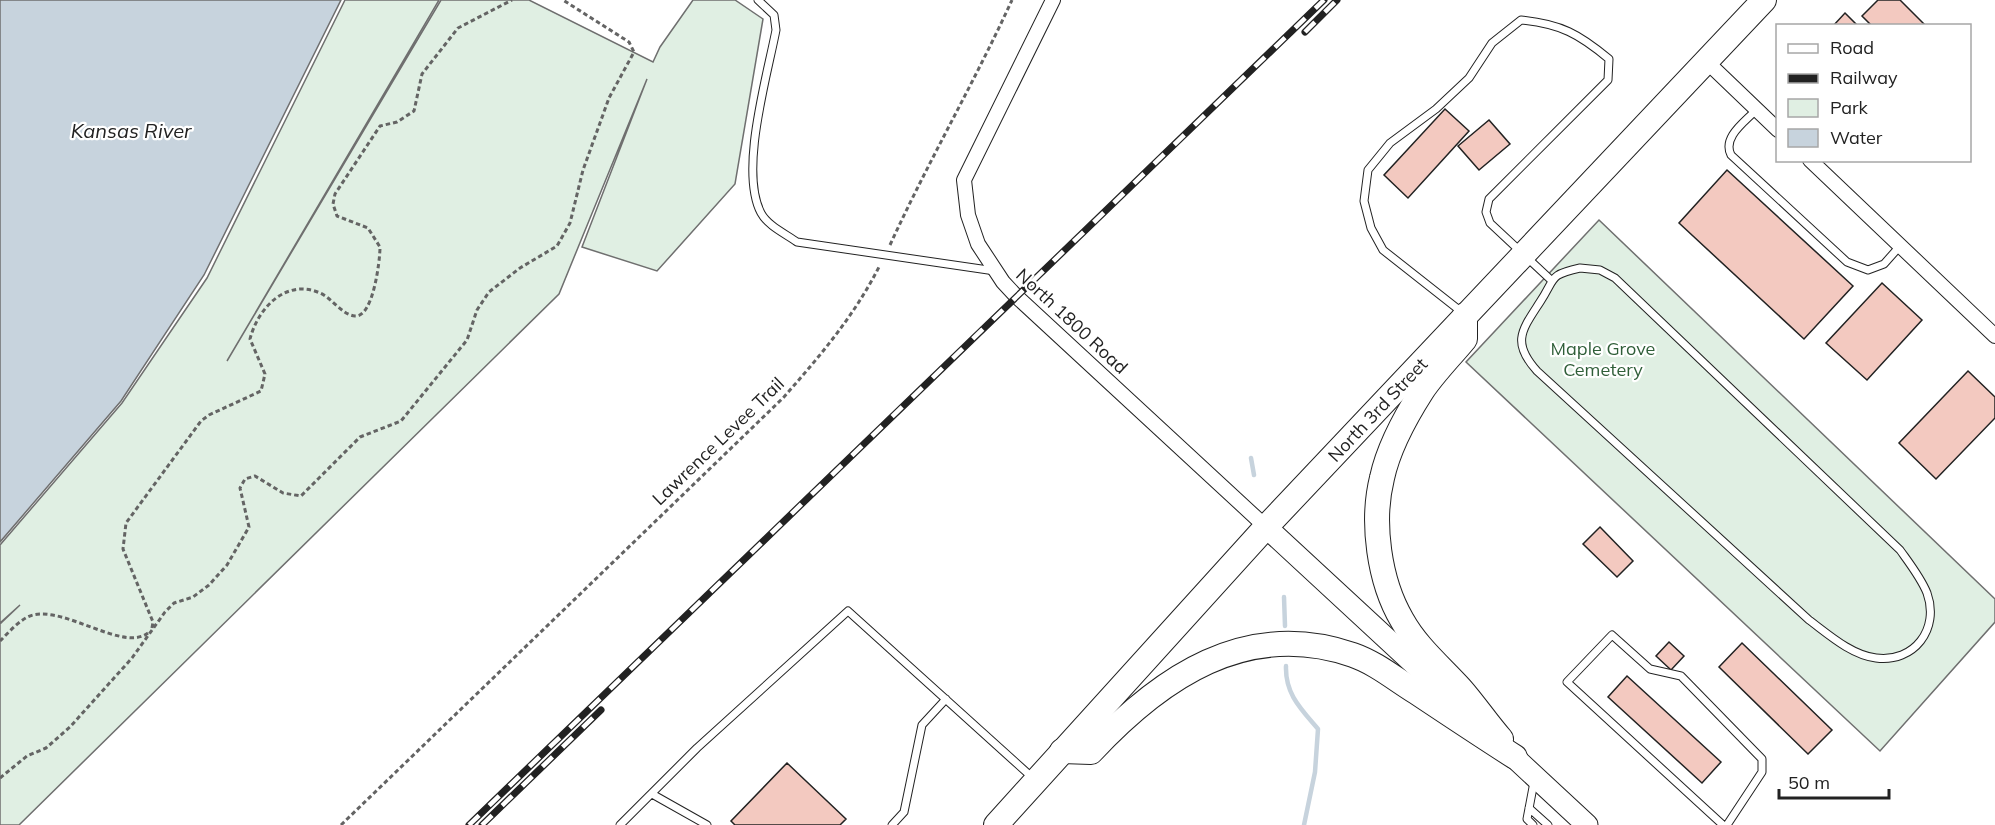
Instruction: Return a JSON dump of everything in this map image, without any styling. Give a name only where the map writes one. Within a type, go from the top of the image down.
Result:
[{"type":"highway","name":"North 3rd Street","points":[[996,825],[1266,527],[1764,0]]},
{"type":"highway","points":[[1465,315],[1466,339],[1422,392],[1395,444],[1382,478],[1377,516],[1381,557],[1388,587],[1401,619],[1420,648],[1461,690],[1515,758]]},
{"type":"highway","points":[[1062,751],[1091,752],[1126,714],[1162,685],[1193,668],[1235,652],[1263,645],[1287,644],[1329,649],[1353,655],[1377,666],[1515,758]]},
{"type":"main road","points":[[1266,527],[1587,825]]},
{"type":"street","name":"North 1800 Road","points":[[1053,0],[964,180],[972,229],[995,271],[1023,303],[1266,527]]},
{"type":"street","points":[[1706,61],[1776,128]]},
{"type":"street","points":[[1812,162],[1995,336]]},
{"type":"lane","points":[[758,0],[774,15],[776,30],[752,161],[753,186],[762,213],[771,224],[797,242],[995,271]]},
{"type":"lane","points":[[1465,315],[1383,250],[1371,228],[1364,201],[1368,170],[1390,143],[1436,109],[1469,78],[1492,43],[1521,20],[1552,23],[1588,41],[1609,59],[1608,80],[1489,199],[1486,212],[1490,224],[1551,280]]},
{"type":"lane","points":[[1756,110],[1729,138],[1728,148],[1731,155],[1847,262],[1868,270],[1884,264],[1900,246]]},
{"type":"lane","points":[[1580,268],[1600,270],[1615,278],[1880,530],[1900,550],[1927,594],[1929,621],[1920,644],[1909,654],[1894,658],[1875,658],[1836,640],[1809,620],[1537,371],[1524,357],[1521,340],[1525,324],[1542,299],[1551,280],[1562,273],[1580,268]]},
{"type":"lane","points":[[620,825],[697,748],[848,611],[1036,780]]},
{"type":"lane","points":[[1612,635],[1650,669],[1681,676],[1762,759],[1762,772],[1725,825],[1567,682],[1612,635]]},
{"type":"lane","points":[[892,825],[903,812],[922,725],[946,699]]},
{"type":"lane","points":[[1533,825],[1527,819],[1536,776]]},
{"type":"lane","points":[[651,794],[707,825]]},
{"type":"lane","points":[[1529,808],[1548,825]]},
{"type":"path","points":[[0,641],[30,615],[48,613],[126,638],[141,638],[151,630],[153,622],[123,549],[126,523],[208,415],[261,391],[265,374],[250,339],[260,317],[281,292],[291,289],[320,293],[349,315],[359,316],[364,313],[373,295],[380,247],[368,228],[337,216],[333,204],[335,194],[380,126],[397,122],[414,111],[422,74],[458,28],[512,0]]},
{"type":"path","points":[[0,778],[27,756],[46,748],[70,727],[132,658],[151,630],[174,603],[193,597],[208,585],[241,544],[249,527],[240,488],[245,479],[255,476],[283,493],[301,496],[360,437],[401,421],[467,340],[477,310],[489,292],[520,268],[557,246],[570,223],[583,170],[609,98],[634,52],[629,42],[563,0]]},
{"type":"path","name":"Lawrence Levee Trail","points":[[341,825],[783,398],[828,347],[864,297],[922,176],[1012,0]]},
{"type":"green space","points":[[345,0],[439,0],[227,361],[441,0],[529,0],[653,62],[660,47],[693,0],[735,0],[763,19],[735,184],[657,271],[582,247],[647,79],[559,294],[19,825],[0,825],[0,624],[20,605],[0,623],[0,545],[122,403],[207,278]]},
{"type":"green space","name":"Maple Grove Cemetery","points":[[1599,220],[1995,599],[1995,622],[1880,751],[1466,362]]},
{"type":"water","name":"Kansas River","points":[[0,0],[341,0],[204,275],[121,401],[0,542]]},
{"type":"building","points":[[1878,0],[1900,0],[1924,24],[1870,24],[1862,16]]},
{"type":"building","points":[[1845,13],[1856,24],[1835,24]]},
{"type":"building","points":[[1445,109],[1469,131],[1408,198],[1384,175]]},
{"type":"building","points":[[1489,120],[1510,144],[1479,170],[1458,146]]},
{"type":"building","points":[[1727,170],[1853,286],[1804,339],[1679,223]]},
{"type":"building","points":[[1882,283],[1922,320],[1867,380],[1826,343]]},
{"type":"building","points":[[1968,371],[1995,397],[1995,418],[1936,479],[1899,443]]},
{"type":"building","points":[[1600,527],[1633,561],[1617,577],[1583,544]]},
{"type":"building","points":[[1669,642],[1684,656],[1671,670],[1656,656]]},
{"type":"building","points":[[1742,643],[1832,730],[1808,754],[1719,667]]},
{"type":"building","points":[[1627,676],[1721,762],[1702,783],[1608,697]]},
{"type":"building","points":[[787,763],[846,819],[840,825],[735,825],[731,821]]},
{"type":"waterway","points":[[1251,458],[1254,475]]},
{"type":"waterway","points":[[1284,597],[1285,626]]},
{"type":"waterway","points":[[1286,666],[1286,676],[1291,693],[1300,708],[1318,729],[1315,772],[1304,825]]},
{"type":"railway","points":[[469,825],[1324,0]]},
{"type":"railway","points":[[1305,32],[1337,0]]},
{"type":"railway","points":[[482,825],[601,710]]}]
